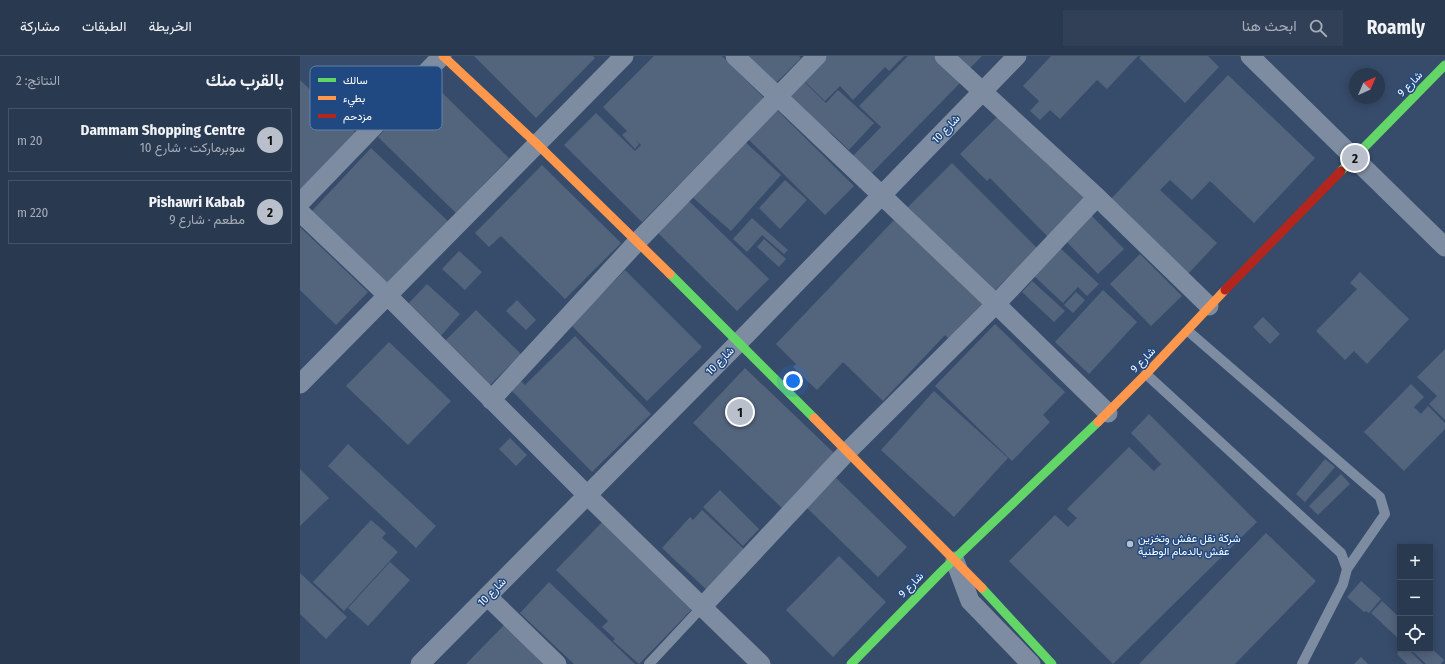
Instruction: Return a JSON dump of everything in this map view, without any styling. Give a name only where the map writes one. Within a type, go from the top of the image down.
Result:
[{"type":"street","points":[[433,66],[443,56],[537,144],[739,342],[954,558],[1052,664]]},
{"type":"street","points":[[736,56],[1108,413]]},
{"type":"street","points":[[491,400],[637,242],[817,56]]},
{"type":"street","points":[[944,56],[1097,197],[1209,306]]},
{"type":"street","name":"شارع 10","points":[[420,664],[739,342],[1017,56]]},
{"type":"street","points":[[1250,56],[1445,247]]},
{"type":"street","points":[[300,384],[537,144],[614,59]]},
{"type":"street","name":"شارع 9","points":[[851,664],[954,558],[1108,413],[1188,331],[1209,306],[1445,65]]},
{"type":"street","points":[[300,203],[371,130]]},
{"type":"street","points":[[702,607],[848,451],[996,304],[1097,197]]},
{"type":"street","points":[[300,212],[388,296],[587,496],[761,664]]},
{"type":"street","points":[[954,558],[970,601],[1031,664]]},
{"type":"street","points":[[487,596],[557,664]]},
{"type":"lane","points":[[1188,331],[1380,497],[1384,514],[1348,568],[1343,584],[1302,664]]},
{"type":"lane","points":[[1146,374],[1341,553],[1348,568]]},
{"type":"lane","points":[[648,664],[702,607]]},
{"type":"building","points":[[474,56],[593,56],[595,58],[536,118]]},
{"type":"building","points":[[654,56],[722,56],[764,98],[642,222],[564,145],[596,113],[635,151],[641,145],[635,139],[639,144],[635,149],[622,135],[627,131],[603,107]]},
{"type":"building","points":[[746,56],[799,56],[801,58],[774,85]]},
{"type":"building","points":[[825,56],[904,56],[889,71],[885,67],[853,100],[840,86],[825,101],[802,79]]},
{"type":"building","points":[[908,56],[934,56],[961,82],[866,179],[848,161],[881,127],[859,106]]},
{"type":"building","points":[[956,56],[982,56],[969,69]]},
{"type":"building","points":[[1051,56],[1138,56],[1107,89],[1097,80],[1060,119],[1050,110],[1040,120],[1030,111],[1039,101],[1023,86]]},
{"type":"building","points":[[1141,56],[1208,56],[1219,67],[1185,103],[1139,58]]},
{"type":"building","points":[[1228,75],[1315,158],[1254,223],[1210,181],[1192,200],[1170,180],[1160,190],[1217,243],[1187,275],[1109,201]]},
{"type":"building","points":[[300,80],[310,89],[310,130],[353,130],[358,135],[300,195]]},
{"type":"building","points":[[802,80],[826,103],[838,90],[874,123],[849,150],[830,132],[825,137],[785,98]]},
{"type":"building","points":[[442,93],[509,158],[456,213],[378,137],[385,130],[442,130]]},
{"type":"building","points":[[775,108],[854,186],[825,215],[747,138]]},
{"type":"building","points":[[1002,112],[1087,197],[1048,237],[990,178],[987,181],[960,154]]},
{"type":"building","points":[[742,139],[781,175],[731,231],[691,196]]},
{"type":"building","points":[[371,148],[450,223],[391,286],[312,211]]},
{"type":"building","points":[[952,163],[1037,248],[993,292],[908,207]]},
{"type":"building","points":[[542,165],[621,243],[565,299],[501,236],[489,247],[475,233]]},
{"type":"building","points":[[785,180],[807,200],[780,229],[759,208]]},
{"type":"building","points":[[688,200],[769,279],[737,311],[657,232]]},
{"type":"building","points":[[1091,215],[1124,249],[1098,274],[1065,240]]},
{"type":"building","points":[[752,218],[788,250],[784,254],[762,235],[747,252],[733,239]]},
{"type":"building","points":[[894,220],[987,307],[953,343],[945,335],[883,401],[843,362],[817,390],[793,367],[796,364],[776,344]]},
{"type":"building","points":[[300,227],[368,292],[336,325],[300,290]]},
{"type":"building","points":[[764,239],[786,259],[779,267],[757,247]]},
{"type":"building","points":[[1059,247],[1099,284],[1087,296],[1078,287],[1063,303],[1033,275]]},
{"type":"building","points":[[459,251],[482,272],[465,290],[442,269]]},
{"type":"building","points":[[1140,254],[1182,296],[1151,326],[1110,284]]},
{"type":"building","points":[[625,270],[702,347],[647,401],[571,325]]},
{"type":"building","points":[[1360,272],[1409,319],[1367,364],[1354,351],[1345,360],[1316,331],[1357,289],[1350,283]]},
{"type":"building","points":[[1032,281],[1065,311],[1054,322],[1022,292]]},
{"type":"building","points":[[427,284],[460,314],[440,337],[406,306]]},
{"type":"building","points":[[1103,290],[1137,322],[1089,374],[1055,342]]},
{"type":"building","points":[[1076,292],[1085,300],[1073,313],[1064,305]]},
{"type":"building","points":[[517,300],[536,320],[526,330],[506,311]]},
{"type":"building","points":[[476,310],[521,354],[490,385],[445,341]]},
{"type":"building","points":[[1263,317],[1280,334],[1270,344],[1253,327]]},
{"type":"building","points":[[995,324],[1065,392],[1043,415],[1050,422],[1012,461],[935,386]]},
{"type":"building","points":[[575,336],[651,414],[592,472],[509,388],[519,379],[525,385]]},
{"type":"building","points":[[389,342],[451,401],[408,445],[346,386]]},
{"type":"building","points":[[1445,349],[1445,420],[1429,404],[1437,396],[1417,377]]},
{"type":"building","points":[[745,368],[834,453],[782,508],[693,423]]},
{"type":"building","points":[[1411,384],[1424,397],[1414,407],[1421,414],[1428,406],[1445,423],[1445,429],[1404,471],[1364,432]]},
{"type":"building","points":[[934,391],[1008,458],[954,517],[881,450]]},
{"type":"building","name":"شركة نقل عفش وتخزين عفش بالدمام الوطنية","points":[[1149,414],[1257,522],[1113,664],[1009,561],[1055,515],[1068,527],[1077,518],[1067,509],[1129,447],[1154,471],[1161,464],[1131,433]]},
{"type":"building","points":[[510,438],[527,455],[516,466],[499,449]]},
{"type":"building","points":[[348,444],[436,526],[416,548],[328,466]]},
{"type":"building","points":[[1325,459],[1335,467],[1305,502],[1296,494]]},
{"type":"building","points":[[300,469],[329,498],[300,526]]},
{"type":"building","points":[[1341,474],[1350,484],[1318,515],[1309,506]]},
{"type":"building","points":[[836,478],[907,547],[878,577],[807,508]]},
{"type":"building","points":[[720,490],[759,529],[743,546],[703,507]]},
{"type":"building","points":[[702,510],[745,550],[708,591],[662,548],[690,517],[693,520]]},
{"type":"building","points":[[606,518],[696,605],[639,664],[613,641],[615,639],[602,627],[608,621],[556,570]]},
{"type":"building","points":[[371,520],[386,533],[382,538],[398,552],[344,611],[313,582]]},
{"type":"building","points":[[1266,533],[1316,581],[1235,664],[1139,664]]},
{"type":"building","points":[[839,556],[886,602],[833,657],[786,610]]},
{"type":"building","points":[[390,562],[410,580],[368,626],[348,608]]},
{"type":"building","points":[[300,573],[347,617],[326,639],[300,614]]},
{"type":"building","points":[[1361,581],[1381,599],[1369,613],[1366,611],[1364,612],[1347,597]]},
{"type":"building","points":[[549,582],[635,664],[574,664],[520,613]]},
{"type":"building","points":[[1382,601],[1397,615],[1397,637],[1371,613]]},
{"type":"building","points":[[506,623],[549,664],[466,664]]},
{"type":"building","points":[[1433,650],[1444,660],[1441,664],[1426,664],[1413,652],[1433,652]]},
{"type":"building","points":[[1399,652],[1411,652],[1423,664],[1407,664],[1397,654]]},
{"type":"building","points":[[1361,657],[1368,664],[1354,664]]},
{"type":"traffic: fast","points":[[1341,171],[1445,65]]},
{"type":"traffic: fast","points":[[670,274],[814,418]]},
{"type":"traffic: fast","points":[[851,664],[942,571],[1098,422]]},
{"type":"traffic: fast","points":[[982,588],[1052,664]]},
{"type":"traffic: slow","points":[[443,56],[537,144],[670,274]]},
{"type":"traffic: slow","points":[[1098,422],[1148,372],[1225,290]]},
{"type":"traffic: slow","points":[[814,418],[982,588]]},
{"type":"traffic: jam","points":[[1225,290],[1341,171]]},
{"type":"place","name":"Pishawri Kabab","points":[[1355,158]]},
{"type":"place","name":"Dammam Shopping Centre","points":[[740,412]]},
{"type":"place","name":"شركة نقل عفش وتخزين عفش بالدمام الوطنية","points":[[1130,544]]}]
